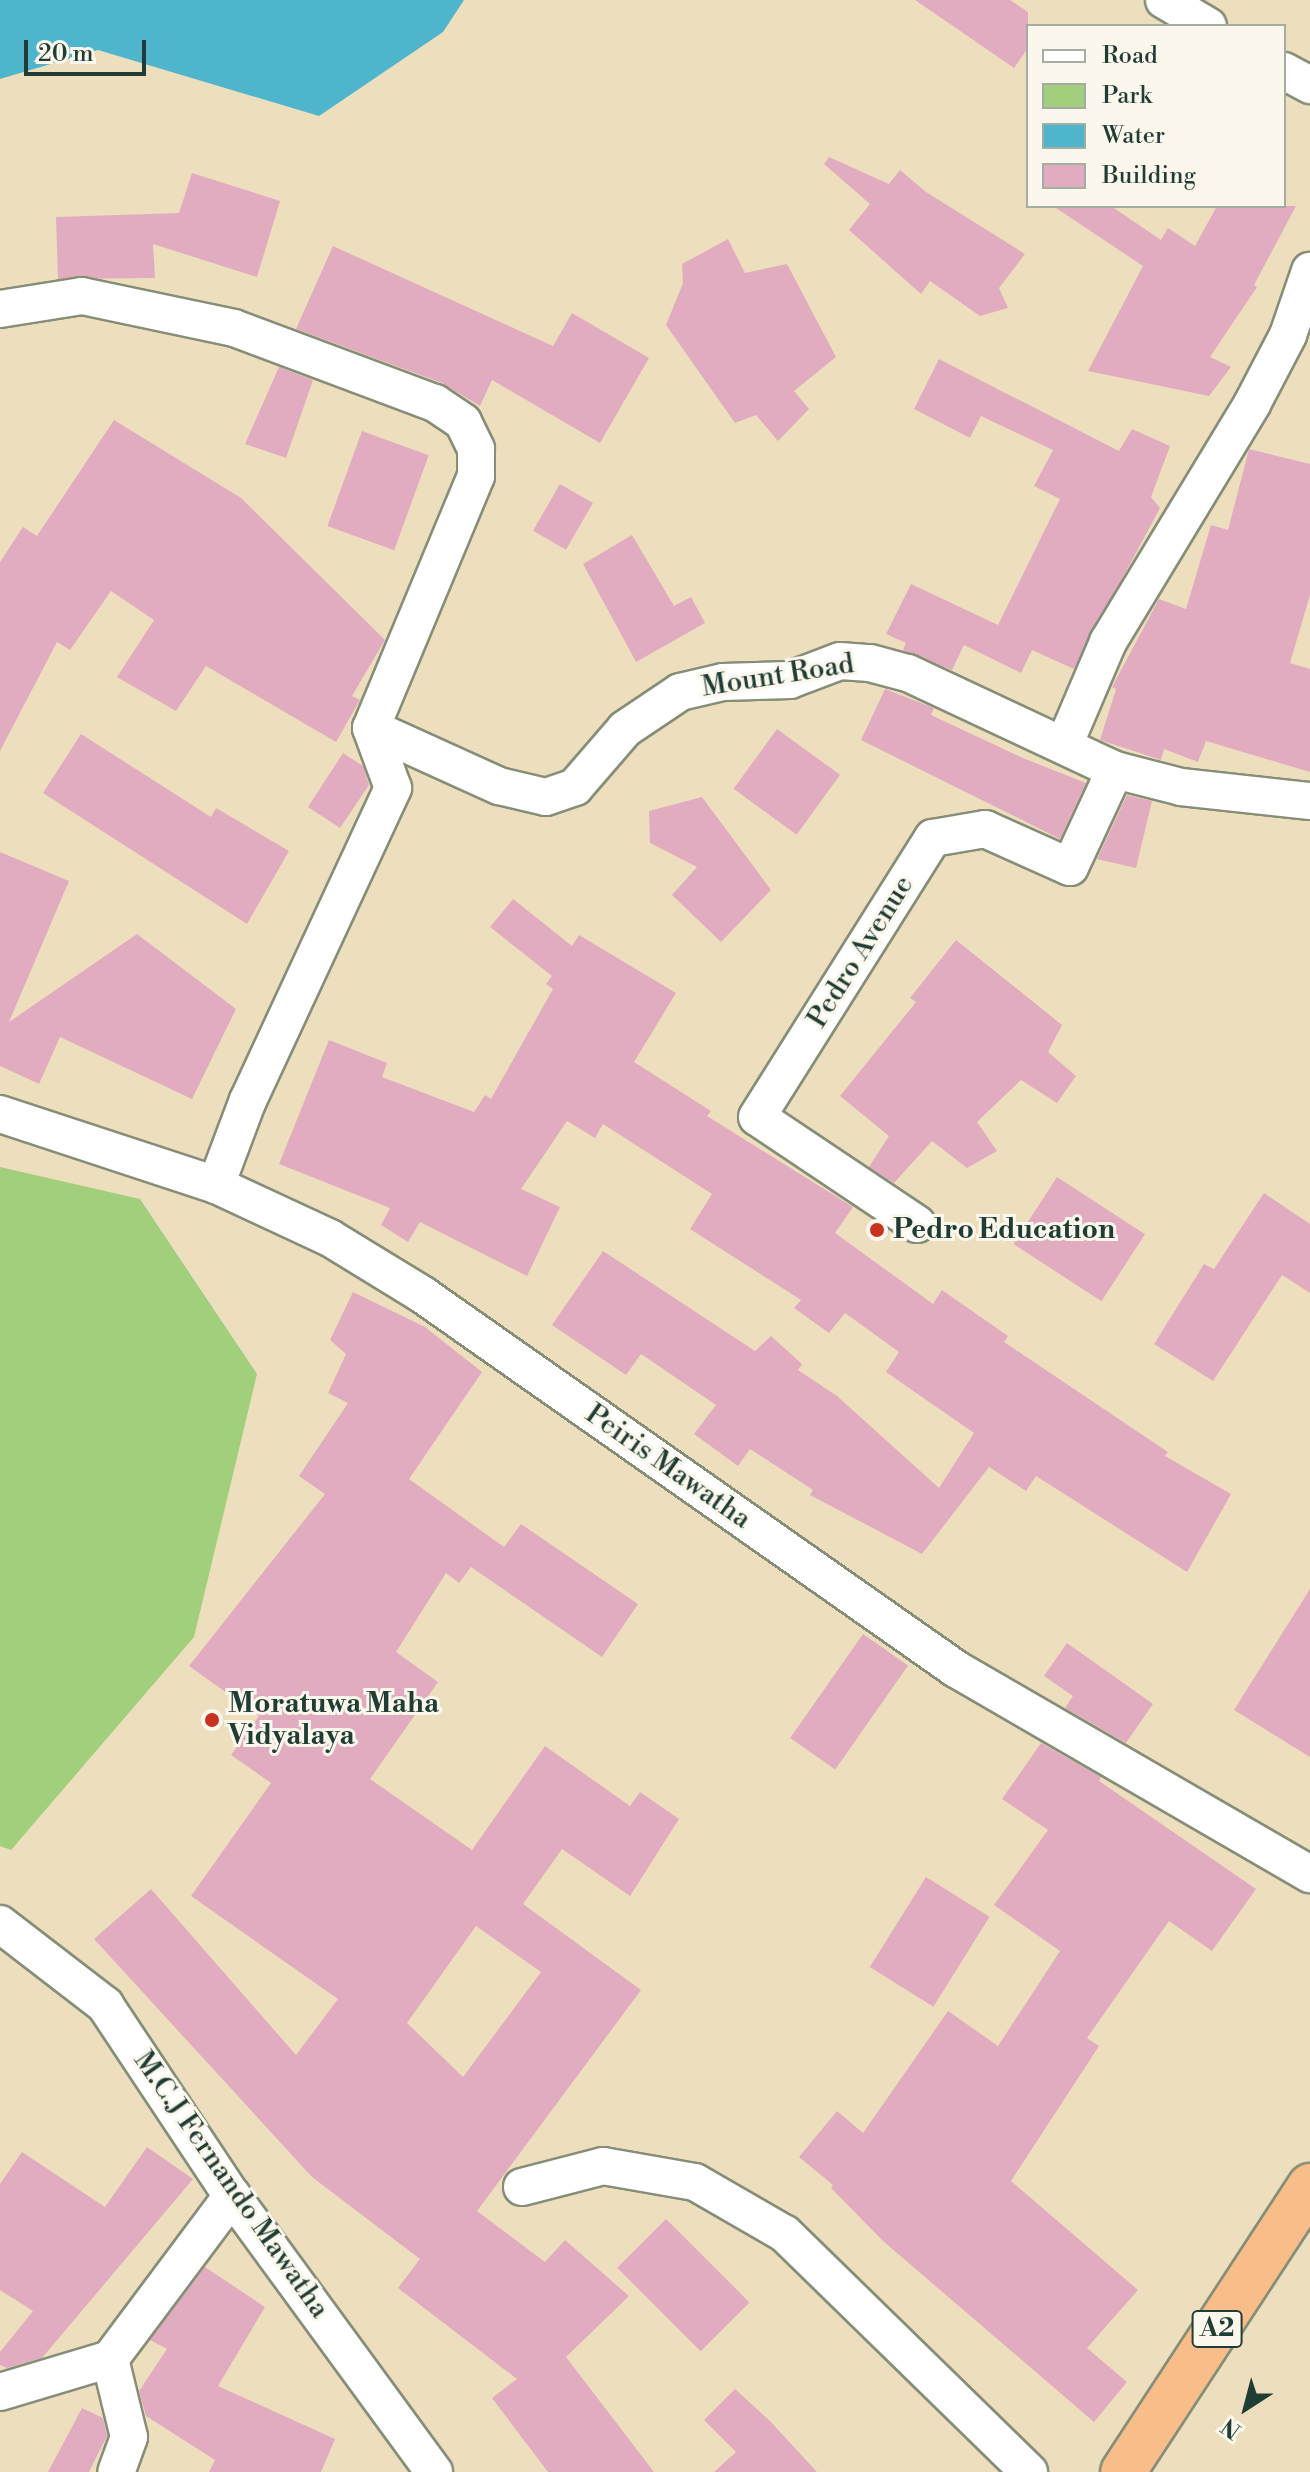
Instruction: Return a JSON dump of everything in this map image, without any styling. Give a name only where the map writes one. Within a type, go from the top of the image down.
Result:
[{"type":"highway","name":"A2","points":[[1123,2472],[1310,2186]]},
{"type":"street","points":[[1164,0],[1205,24]]},
{"type":"street","points":[[1286,72],[1310,85]]},
{"type":"street","points":[[1065,743],[1108,642],[1252,404],[1288,335],[1310,271]]},
{"type":"street","points":[[0,309],[82,296],[234,328],[435,403],[463,422],[476,449],[476,476],[371,728],[393,788],[248,1100],[216,1185]]},
{"type":"street","name":"Mount Road","points":[[371,728],[499,786],[546,797],[575,787],[625,729],[680,692],[723,682],[790,680],[840,661],[908,673],[1065,743],[1115,770],[1181,787],[1310,801]]},
{"type":"street","name":"Pedro Avenue","points":[[917,1224],[757,1117],[933,838],[985,829],[1070,867],[1115,770]]},
{"type":"street","name":"Peiris Mawatha","points":[[0,1114],[216,1185],[330,1238],[423,1295],[956,1669],[1310,1874]]},
{"type":"street","name":"M.C.J Fernando Mawatha","points":[[0,1924],[105,2005],[232,2196],[434,2472]]},
{"type":"street","points":[[522,2187],[603,2166],[695,2182],[785,2234],[1029,2472]]},
{"type":"street","points":[[0,2392],[110,2359],[232,2196]]},
{"type":"street","points":[[110,2359],[129,2437],[116,2472]]},
{"type":"green space","points":[[0,1167],[140,1199],[257,1374],[194,1637],[11,1850],[0,1846]]},
{"type":"water","points":[[0,0],[464,0],[443,32],[319,116],[98,50],[0,79]]},
{"type":"building","points":[[915,0],[1010,0],[1028,12],[1026,51],[1014,68]]},
{"type":"building","points":[[829,157],[889,184],[900,170],[926,192],[1025,254],[999,288],[1008,308],[980,316],[930,281],[921,294],[849,230],[870,204],[824,164]]},
{"type":"building","points":[[192,173],[280,201],[257,277],[153,244],[155,278],[58,279],[56,217],[179,213]]},
{"type":"building","points":[[1296,206],[1254,285],[1257,287],[1210,357],[1231,367],[1209,396],[1088,371],[1143,266],[1056,208],[1114,208],[1161,240],[1168,228],[1195,246],[1216,208]]},
{"type":"building","points":[[728,239],[745,273],[787,264],[836,357],[794,391],[809,409],[778,441],[756,415],[735,423],[666,325],[683,283],[682,264]]},
{"type":"building","points":[[333,246],[553,346],[572,313],[649,358],[600,443],[492,380],[480,406],[442,383],[296,329]]},
{"type":"building","points":[[939,359],[1119,451],[1132,429],[1170,446],[1151,497],[1160,508],[1074,669],[1032,650],[1021,673],[964,645],[952,670],[903,650],[906,643],[886,634],[911,584],[998,625],[1060,499],[1034,486],[1053,450],[981,416],[970,438],[914,409]]},
{"type":"building","points":[[279,367],[313,380],[286,458],[245,444]]},
{"type":"building","points":[[114,420],[241,498],[385,640],[352,696],[360,700],[336,742],[206,666],[176,711],[117,677],[154,620],[111,591],[70,650],[57,642],[0,751],[0,562],[23,527],[37,536]]},
{"type":"building","points":[[362,431],[429,455],[394,550],[327,526]]},
{"type":"building","points":[[1249,449],[1310,464],[1310,595],[1290,663],[1310,669],[1310,772],[1206,741],[1198,762],[1164,749],[1161,760],[1100,740],[1116,689],[1112,687],[1159,599],[1186,609],[1211,525],[1228,530]]},
{"type":"building","points":[[560,484],[593,503],[566,550],[533,531]]},
{"type":"building","points":[[632,535],[674,606],[691,597],[705,623],[636,662],[583,564]]},
{"type":"building","points":[[885,689],[934,708],[931,715],[1023,758],[1086,783],[1060,839],[861,740]]},
{"type":"building","points":[[777,729],[840,775],[797,835],[734,789]]},
{"type":"building","points":[[81,734],[211,817],[216,808],[289,851],[247,924],[43,793]]},
{"type":"building","points":[[343,753],[363,766],[369,785],[340,828],[308,807]]},
{"type":"building","points":[[1127,795],[1152,801],[1136,868],[1097,859]]},
{"type":"building","points":[[702,797],[771,890],[721,942],[672,895],[697,867],[650,843],[649,811]]},
{"type":"building","points":[[0,852],[69,881],[9,1022],[137,934],[236,1009],[192,1099],[60,1037],[39,1084],[0,1066]]},
{"type":"building","points":[[513,899],[572,946],[579,935],[676,993],[634,1062],[711,1111],[707,1116],[853,1207],[835,1233],[933,1304],[942,1290],[1008,1336],[1004,1342],[1168,1452],[1165,1456],[1231,1494],[1187,1572],[1036,1476],[1026,1491],[989,1467],[922,1554],[810,1495],[813,1490],[750,1449],[738,1466],[694,1434],[716,1405],[641,1354],[626,1375],[552,1325],[603,1251],[755,1351],[771,1336],[802,1364],[798,1370],[837,1396],[939,1488],[974,1433],[886,1372],[899,1352],[845,1313],[829,1333],[794,1308],[801,1300],[690,1229],[712,1194],[603,1124],[595,1138],[567,1121],[521,1189],[560,1207],[527,1276],[420,1222],[408,1242],[381,1225],[390,1208],[279,1164],[329,1040],[387,1063],[382,1077],[474,1112],[485,1095],[491,1099],[553,989],[546,984],[552,976],[490,927]]},
{"type":"building","points":[[956,940],[1062,1025],[1048,1052],[1076,1076],[1057,1103],[1021,1080],[977,1122],[997,1151],[967,1168],[932,1141],[894,1183],[869,1167],[889,1136],[840,1096],[916,1002],[910,998]]},
{"type":"building","points":[[1057,1177],[1145,1234],[1101,1301],[1013,1244]]},
{"type":"building","points":[[1264,1193],[1310,1224],[1310,1293],[1282,1275],[1213,1381],[1154,1344],[1204,1264],[1214,1269]]},
{"type":"building","points":[[353,1292],[425,1327],[482,1372],[409,1479],[504,1547],[521,1524],[638,1604],[602,1657],[471,1567],[459,1583],[446,1573],[396,1652],[438,1682],[370,1779],[472,1850],[545,1746],[630,1806],[640,1792],[679,1819],[630,1896],[562,1849],[523,1904],[641,1990],[477,2211],[545,2262],[565,2240],[629,2296],[566,2357],[654,2472],[548,2472],[492,2398],[517,2379],[398,2288],[420,2259],[312,2177],[94,1939],[151,1889],[296,2055],[338,1999],[191,1896],[271,1783],[231,1755],[259,1716],[189,1666],[325,1494],[299,1476],[348,1403],[328,1393],[346,1354],[330,1340]],"holes":[[[476,1926],[541,1972],[463,2077],[407,2023]]]},
{"type":"building","points":[[1310,1589],[1310,1757],[1234,1710]]},
{"type":"building","points":[[863,1634],[908,1666],[835,1770],[790,1738]]},
{"type":"building","points":[[1067,1643],[1153,1704],[1126,1743],[1065,1708],[1073,1696],[1044,1676]]},
{"type":"building","points":[[1041,1743],[1101,1777],[1099,1781],[1256,1889],[1212,1951],[1169,1921],[1087,2038],[1099,2046],[1011,2181],[1138,2290],[1087,2348],[1127,2382],[1094,2422],[883,2241],[831,2188],[833,2185],[799,2157],[837,2111],[863,2133],[948,2011],[998,2046],[1060,1951],[994,1905],[1048,1830],[1002,1799]]},
{"type":"building","points":[[926,1877],[990,1917],[933,2007],[870,1967]]},
{"type":"building","points":[[147,2147],[193,2179],[42,2358],[7,2368],[0,2365],[0,2352],[33,2311],[0,2290],[0,2184],[22,2152],[105,2207]]},
{"type":"building","points":[[666,2219],[749,2302],[701,2351],[617,2268]]},
{"type":"building","points":[[205,2267],[265,2307],[218,2386],[335,2439],[321,2472],[209,2472],[215,2460],[146,2416],[139,2391],[167,2349],[150,2340]]},
{"type":"building","points":[[735,2389],[770,2421],[817,2472],[714,2472],[736,2452],[704,2420]]},
{"type":"building","points":[[82,2408],[103,2418],[107,2436],[89,2472],[48,2472]]},
{"type":"place","name":"Pedro Education","points":[[877,1230]]},
{"type":"place","name":"Moratuwa Maha Vidyalaya","points":[[212,1720]]}]
